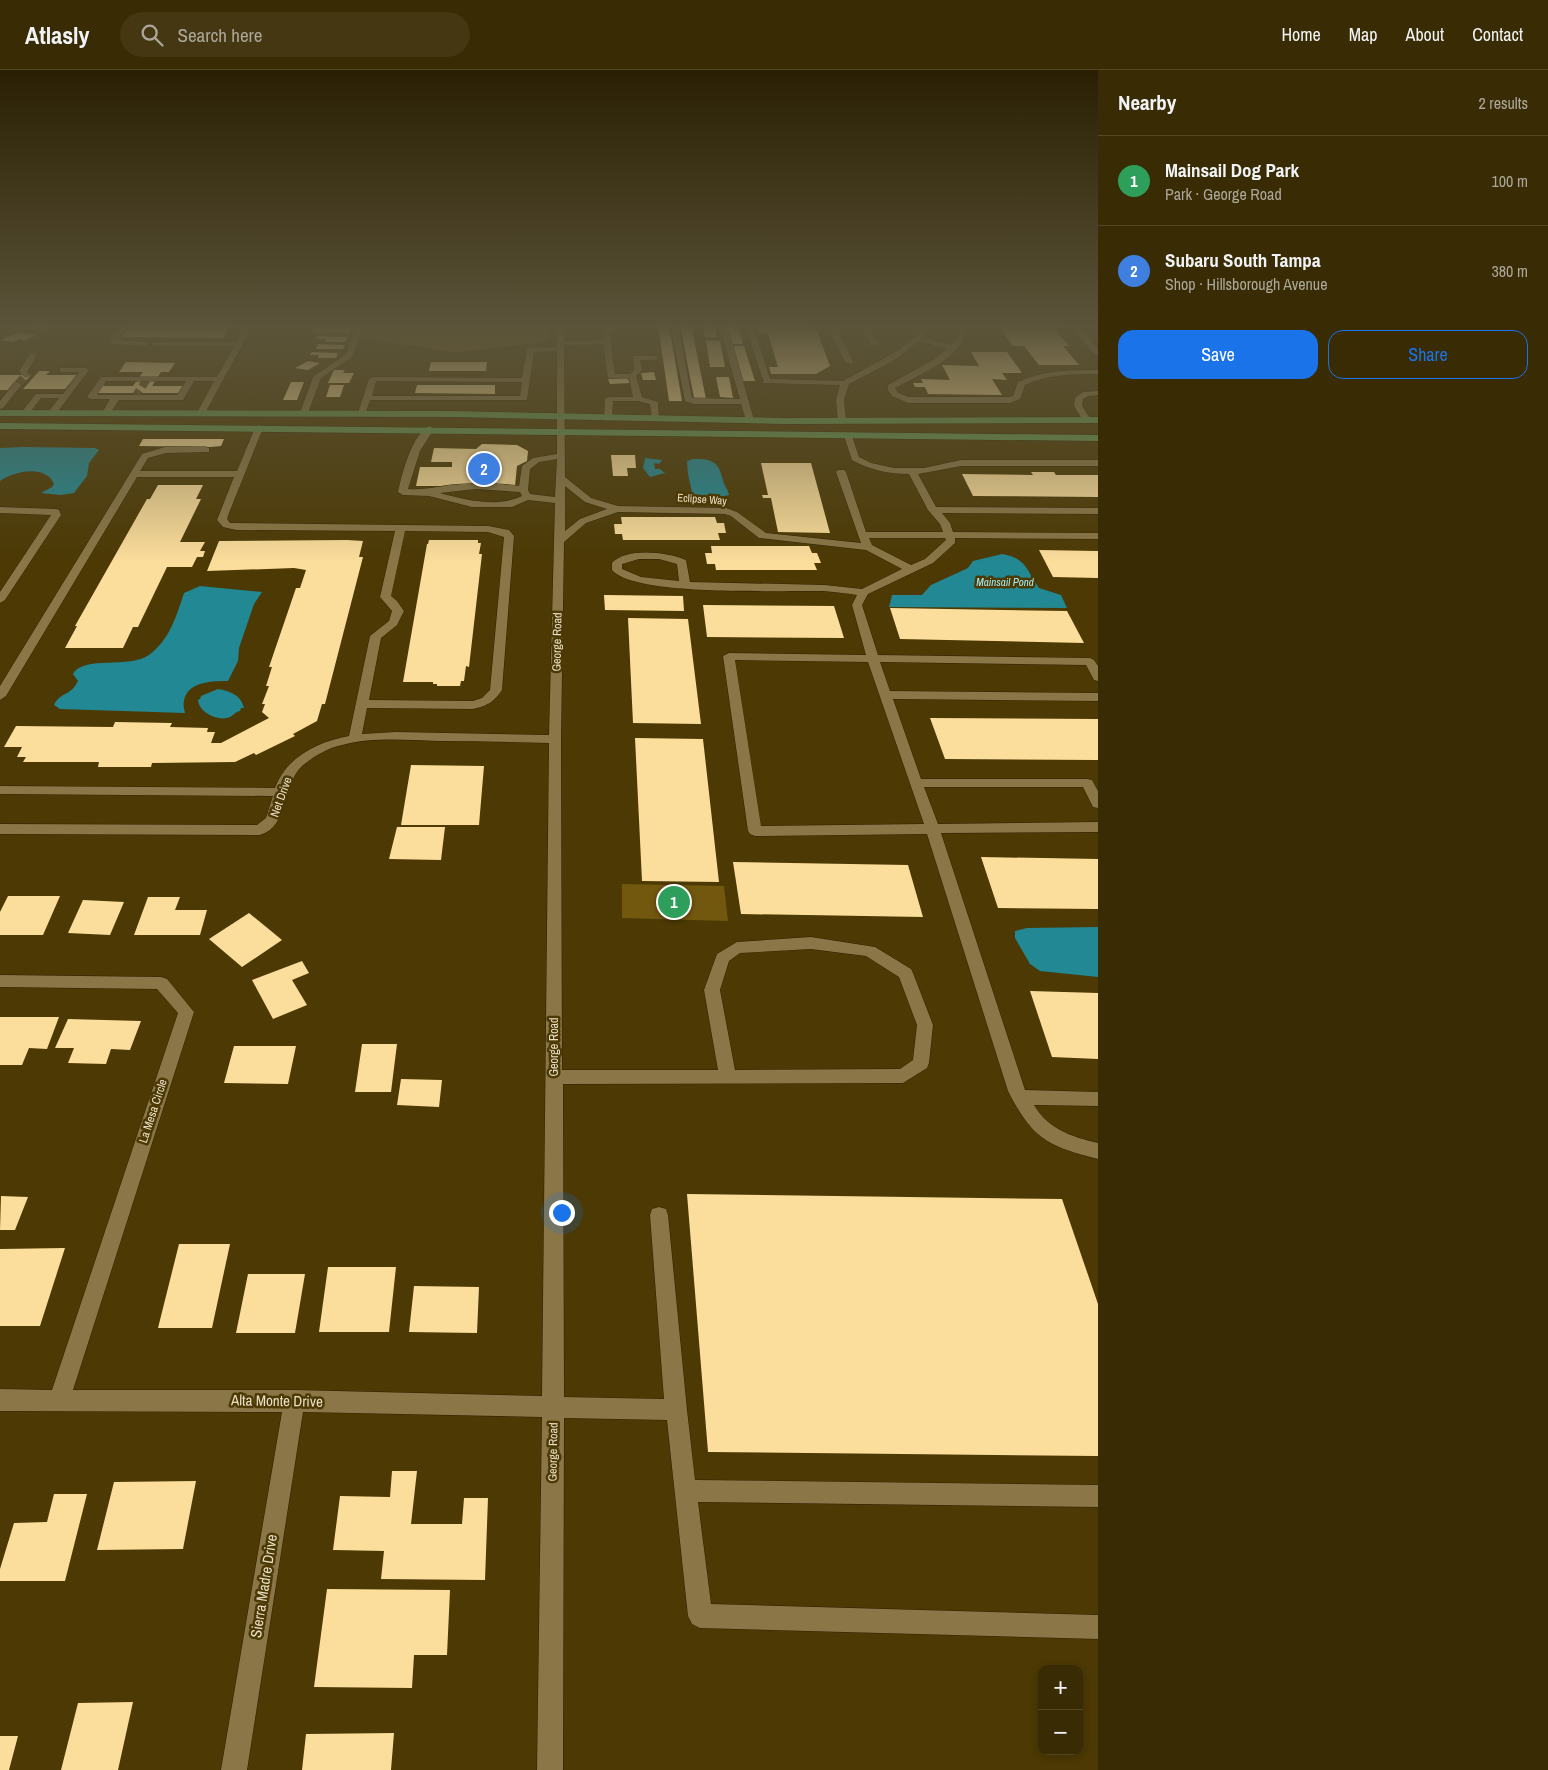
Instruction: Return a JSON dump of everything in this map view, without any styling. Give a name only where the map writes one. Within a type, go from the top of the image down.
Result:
[{"type":"main road","points":[[0,412],[362,413],[562,424],[848,436],[1098,438]]},
{"type":"main road","points":[[49,426],[88,419],[186,420],[201,413]]},
{"type":"main road","points":[[0,426],[257,432],[430,429],[562,424],[608,418],[842,421],[1098,420]]},
{"type":"main road","points":[[897,436],[923,428],[1079,427],[1086,420]]},
{"type":"street","points":[[25,412],[31,404]]},
{"type":"street","points":[[52,413],[59,404]]},
{"type":"street","points":[[106,413],[111,404]]},
{"type":"street","points":[[201,413],[206,404]]},
{"type":"street","points":[[304,413],[307,404]]},
{"type":"street","points":[[362,413],[365,404]]},
{"type":"street","name":"George Road","points":[[550,1770],[555,739],[561,404]]},
{"type":"street","points":[[608,404],[608,418]]},
{"type":"street","points":[[654,404],[656,419]]},
{"type":"street","points":[[745,404],[750,420]]},
{"type":"street","points":[[840,404],[842,421]]},
{"type":"street","points":[[1078,404],[1086,420]]},
{"type":"street","points":[[430,429],[420,440],[409,461],[403,492],[429,493],[472,504],[512,504],[525,494]]},
{"type":"street","points":[[257,432],[238,474],[224,513],[222,520],[227,525],[236,527],[498,530],[509,536],[496,690],[492,698],[473,705],[362,704]]},
{"type":"street","points":[[848,436],[855,458],[860,462],[894,471],[924,471],[961,463],[1098,463]]},
{"type":"street","points":[[0,696],[145,456],[154,452],[206,450]]},
{"type":"street","points":[[525,494],[525,468],[536,460],[560,456]]},
{"type":"street","points":[[685,585],[682,562],[675,557],[629,556],[617,563],[617,570],[634,579],[685,585],[825,588],[864,592],[929,561],[951,541],[945,523],[933,510],[912,471]]},
{"type":"street","points":[[841,472],[862,535],[868,547],[910,569]]},
{"type":"street","points":[[134,474],[238,474]]},
{"type":"street","points":[[560,477],[588,500],[617,509]]},
{"type":"street","points":[[429,493],[443,488],[510,488],[525,494],[560,500]]},
{"type":"street","points":[[558,542],[583,521],[617,509]]},
{"type":"street","name":"Eclipse Way","points":[[617,509],[726,511],[734,514],[763,536],[868,547]]},
{"type":"street","points":[[0,510],[50,510],[56,512],[56,515],[0,600]]},
{"type":"street","points":[[933,510],[1098,511]]},
{"type":"street","points":[[355,738],[376,636],[388,629],[397,619],[398,611],[393,603],[385,597],[401,528]]},
{"type":"street","points":[[862,535],[1098,536]]},
{"type":"street","points":[[864,592],[857,606],[863,630],[932,828],[1020,1098],[1030,1115],[1041,1128],[1063,1140],[1098,1151]]},
{"type":"street","points":[[1098,676],[1090,662],[729,656],[756,831],[1098,827]]},
{"type":"street","points":[[887,695],[1098,696]]},
{"type":"street","name":"Net Drive","points":[[0,829],[251,831],[268,826],[273,820],[281,792],[290,772],[308,754],[328,744],[355,738],[555,739]]},
{"type":"street","points":[[915,783],[1087,783],[1098,804]]},
{"type":"street","points":[[0,790],[281,792]]},
{"type":"street","points":[[554,1077],[903,1076],[921,1063],[925,1025],[905,973],[870,951],[811,943],[737,948],[722,958],[712,990],[728,1076]]},
{"type":"street","name":"La Mesa Circle","points":[[0,981],[161,983],[186,1012],[59,1400]]},
{"type":"street","points":[[1020,1098],[1098,1099]]},
{"type":"street","points":[[659,1214],[676,1410],[700,1616],[1098,1627]]},
{"type":"street","name":"Alta Monte Drive","points":[[0,1400],[294,1401],[676,1410]]},
{"type":"street","name":"Sierra Madre Drive","points":[[234,1770],[294,1401]]},
{"type":"street","points":[[686,1491],[1098,1496]]},
{"type":"shaded area","points":[[622,884],[724,886],[728,921],[622,918]]},
{"type":"water","points":[[0,448],[95,448],[99,450],[89,463],[87,476],[74,493],[61,495],[41,493],[54,484],[50,478],[37,472],[21,472],[0,481]]},
{"type":"water","points":[[645,458],[662,460],[659,464],[654,463],[655,469],[660,469],[665,473],[650,477],[643,468]]},
{"type":"water","points":[[693,459],[714,462],[717,465],[729,495],[713,498],[695,495],[692,492],[687,461]]},
{"type":"water","name":"Mainsail Pond","points":[[1002,554],[1016,558],[1021,562],[1039,588],[1061,595],[1067,608],[889,607],[892,595],[922,595],[931,585],[968,568],[973,561]]},
{"type":"water","points":[[200,586],[262,592],[254,604],[239,648],[238,661],[228,681],[216,681],[190,689],[186,694],[184,702],[185,713],[60,709],[54,705],[75,686],[78,681],[73,674],[78,668],[96,663],[131,661],[149,655],[167,635],[184,593]]},
{"type":"water","points":[[218,689],[234,694],[243,704],[244,708],[226,718],[210,715],[202,709],[198,700],[201,696]]},
{"type":"water","points":[[1098,927],[1098,977],[1040,971],[1030,964],[1015,938],[1015,931],[1027,928]]},
{"type":"building","points":[[143,439],[224,439],[221,446],[210,447],[139,446]]},
{"type":"building","points":[[482,444],[517,445],[528,451],[527,461],[517,466],[515,486],[416,486],[420,467],[452,467],[452,462],[431,462],[434,448],[476,449]]},
{"type":"building","points":[[611,455],[635,455],[636,468],[627,468],[628,476],[613,476]]},
{"type":"building","points":[[761,463],[811,463],[830,533],[778,532],[771,498],[763,498],[762,495],[768,495]]},
{"type":"building","points":[[1031,472],[1054,472],[1056,475],[1098,475],[1098,497],[973,496],[962,474],[1033,475]]},
{"type":"building","points":[[158,485],[203,485],[196,499],[201,499],[180,542],[205,542],[200,551],[205,551],[203,557],[197,557],[192,567],[167,567],[138,627],[133,627],[123,648],[65,648],[77,626],[75,626],[147,499],[150,499]]},
{"type":"building","points":[[621,517],[715,517],[717,523],[724,523],[726,533],[718,533],[720,540],[623,540],[622,534],[615,534],[614,524],[622,524]]},
{"type":"building","points":[[429,540],[478,540],[478,543],[481,543],[479,554],[482,554],[469,667],[466,666],[464,681],[461,681],[460,686],[437,686],[433,682],[403,682]]},
{"type":"building","points":[[219,541],[363,541],[359,557],[363,557],[325,704],[322,704],[317,721],[293,734],[295,736],[256,755],[254,753],[235,762],[152,763],[151,767],[98,767],[99,762],[23,762],[26,757],[17,757],[22,747],[4,747],[16,726],[113,727],[115,722],[172,723],[170,727],[208,728],[207,732],[215,732],[211,743],[221,743],[269,718],[262,712],[265,704],[262,704],[269,686],[266,686],[272,667],[269,667],[296,588],[300,588],[306,570],[294,568],[207,571]]},
{"type":"building","points":[[711,546],[809,546],[812,553],[817,553],[821,563],[814,563],[817,570],[716,570],[715,564],[707,564],[705,553],[712,553]]},
{"type":"building","points":[[1039,550],[1098,551],[1098,578],[1053,577]]},
{"type":"building","points":[[604,595],[683,596],[684,611],[605,610]]},
{"type":"building","points":[[703,605],[834,606],[844,638],[707,637]]},
{"type":"building","points":[[890,608],[1067,611],[1084,643],[900,639]]},
{"type":"building","points":[[628,618],[688,619],[701,724],[633,723]]},
{"type":"building","points":[[930,718],[1098,719],[1098,760],[945,759]]},
{"type":"building","points":[[635,738],[703,739],[719,882],[642,881]]},
{"type":"building","points":[[411,765],[484,766],[479,825],[401,825]]},
{"type":"building","points":[[397,827],[445,827],[441,860],[389,859]]},
{"type":"building","points":[[981,857],[1098,859],[1098,909],[998,908]]},
{"type":"building","points":[[733,862],[908,865],[923,917],[741,914]]},
{"type":"building","points":[[8,896],[60,896],[43,935],[0,935],[0,912]]},
{"type":"building","points":[[148,897],[180,897],[175,910],[207,910],[200,935],[134,935]]},
{"type":"building","points":[[83,900],[124,902],[110,935],[68,933]]},
{"type":"building","points":[[249,913],[282,940],[242,967],[209,939]]},
{"type":"building","points":[[302,961],[309,973],[292,980],[307,1005],[273,1019],[252,980]]},
{"type":"building","points":[[1030,991],[1098,993],[1098,1059],[1052,1057]]},
{"type":"building","points":[[0,1017],[59,1017],[47,1049],[29,1048],[22,1065],[0,1065]]},
{"type":"building","points":[[68,1019],[141,1021],[130,1050],[111,1049],[106,1064],[68,1063],[74,1048],[55,1048]]},
{"type":"building","points":[[362,1044],[397,1044],[391,1092],[355,1092]]},
{"type":"building","points":[[234,1046],[296,1046],[288,1084],[224,1083]]},
{"type":"building","points":[[401,1079],[442,1080],[439,1107],[397,1105]]},
{"type":"building","points":[[687,1194],[1062,1199],[1098,1304],[1098,1456],[708,1452]]},
{"type":"building","points":[[1,1196],[28,1197],[15,1230],[0,1230]]},
{"type":"building","points":[[179,1244],[230,1244],[212,1328],[158,1328]]},
{"type":"building","points":[[65,1248],[40,1326],[0,1326],[0,1249]]},
{"type":"building","points":[[328,1267],[396,1267],[389,1332],[319,1332]]},
{"type":"building","points":[[248,1274],[305,1274],[295,1333],[236,1333]]},
{"type":"building","points":[[414,1286],[479,1287],[477,1333],[409,1332]]},
{"type":"building","points":[[392,1471],[417,1471],[411,1524],[462,1524],[464,1498],[488,1498],[485,1580],[381,1579],[384,1551],[333,1550],[340,1496],[390,1497]]},
{"type":"building","points":[[196,1481],[183,1549],[97,1550],[114,1482]]},
{"type":"building","points":[[54,1494],[87,1494],[65,1581],[0,1581],[0,1569],[14,1523],[47,1522]]},
{"type":"building","points":[[327,1589],[450,1590],[447,1655],[414,1655],[412,1688],[314,1687]]},
{"type":"building","points":[[133,1702],[118,1770],[61,1770],[78,1703]]},
{"type":"building","points":[[394,1733],[391,1770],[302,1770],[306,1734]]},
{"type":"building","points":[[0,1736],[18,1736],[9,1770],[0,1770]]},
{"type":"place","name":"Subaru South Tampa","points":[[484,469]]},
{"type":"place","name":"Mainsail Dog Park","points":[[674,902]]}]
